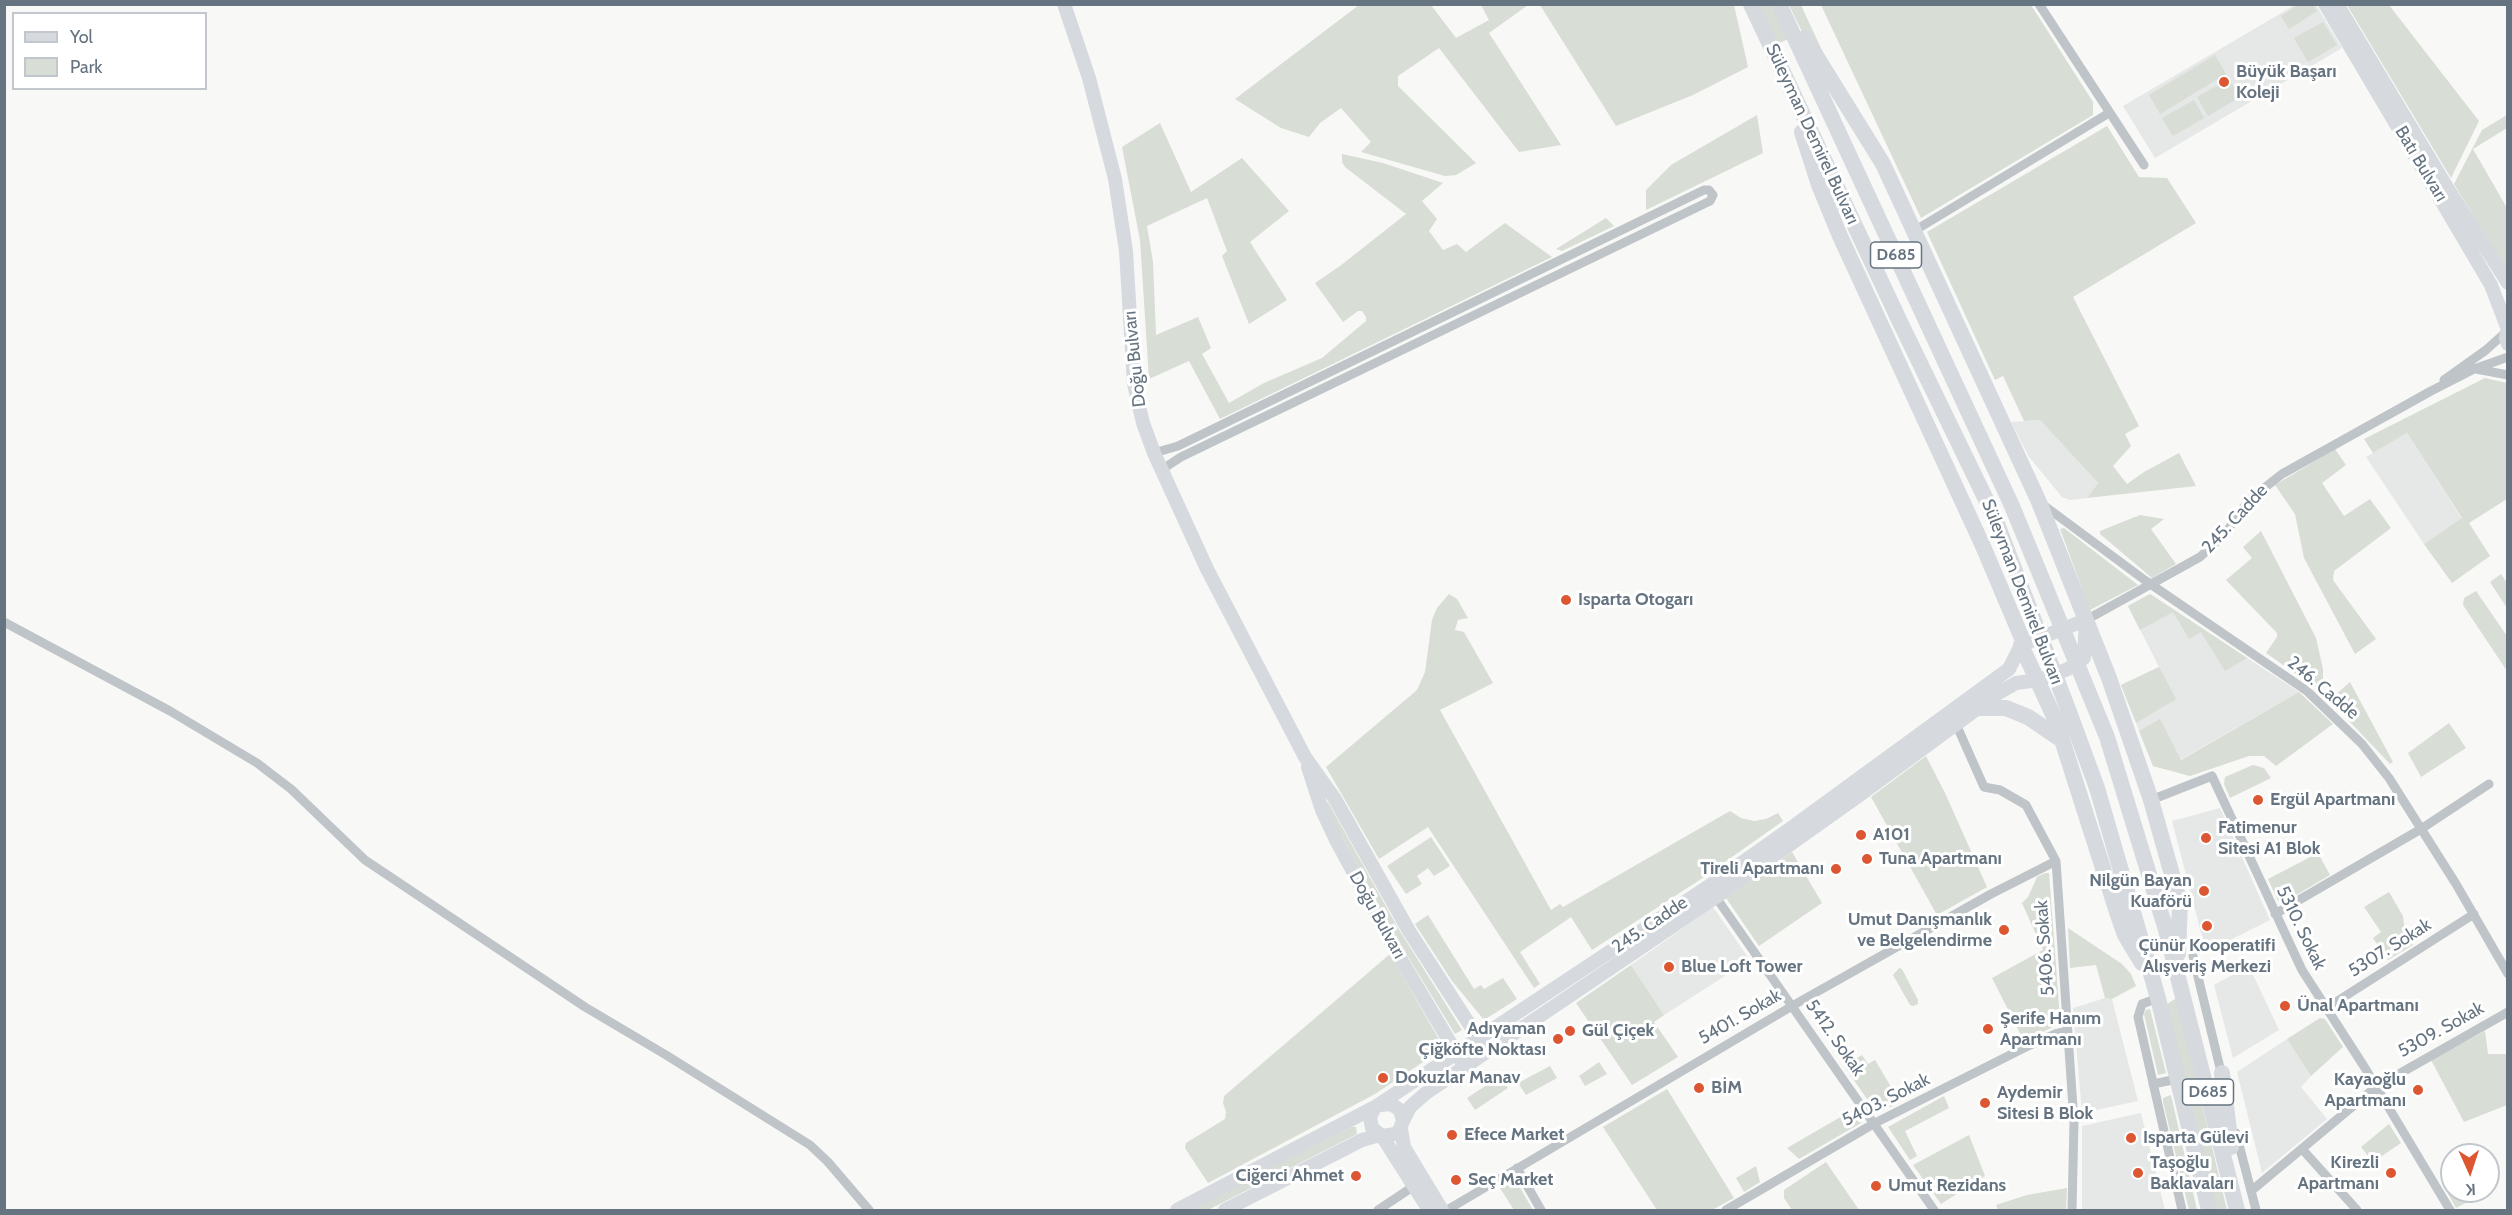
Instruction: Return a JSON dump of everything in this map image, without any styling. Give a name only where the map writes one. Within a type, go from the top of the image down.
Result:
[{"type":"highway","name":"Süleyman Demirel Bulvarı","points":[[1751,4],[1994,516],[2097,788],[2158,998],[2209,1210]]},
{"type":"highway","name":"Süleyman Demirel Bulvarı","points":[[1781,4],[2012,506],[2107,738],[2149,871],[2178,974],[2238,1210]]},
{"type":"highway","points":[[1781,4],[1883,164],[2039,502],[2121,712],[2151,800],[2180,903],[2178,974]]},
{"type":"highway","points":[[1788,82],[1819,185],[2024,643],[2021,645],[2039,680],[2062,740],[2122,927],[2134,952],[2152,976]]},
{"type":"highway","points":[[1997,580],[2011,595],[2024,599],[2037,598],[2049,592],[2057,582],[2062,570],[2061,556]]},
{"type":"highway","points":[[2062,740],[2067,720],[2081,706],[2102,703],[2121,712]]},
{"type":"highway","points":[[1977,708],[2006,708],[2028,717],[2062,740]]},
{"type":"highway","points":[[2222,1073],[2238,1210]]},
{"type":"street","name":"Doğu Bulvarı","points":[[1064,4],[1089,78],[1115,178],[1125,235],[1134,384],[1143,423],[1154,453],[1207,569],[1305,756],[1335,800],[1409,931],[1483,1046]]},
{"type":"street","points":[[2039,4],[2144,165]]},
{"type":"street","name":"Batı Bulvarı","points":[[2325,4],[2492,285],[2507,332]]},
{"type":"street","name":"Batı Bulvarı","points":[[2337,4],[2442,180],[2508,283]]},
{"type":"street","points":[[1914,231],[2109,113]]},
{"type":"street","points":[[1154,453],[1188,441],[1704,190],[1709,190],[1713,195],[1710,201],[1191,452],[1161,470]]},
{"type":"street","points":[[2431,391],[2507,332]]},
{"type":"street","points":[[2431,391],[2474,369],[2508,357]]},
{"type":"street","points":[[2474,369],[2508,375]]},
{"type":"street","name":"245. Cadde","points":[[1177,1210],[1461,1061],[1977,708],[2016,683],[2039,680],[2068,669],[2084,658],[2086,620],[2188,565],[2217,544],[2242,508],[2271,481],[2431,391]]},
{"type":"street","name":"246. Cadde","points":[[2039,502],[2151,585],[2293,681],[2318,701],[2372,755],[2474,914],[2508,974]]},
{"type":"street","points":[[2021,645],[2086,620]]},
{"type":"street","points":[[4,622],[170,711],[257,763],[291,789],[348,845],[373,865],[585,1007],[666,1054],[810,1145],[828,1161],[869,1210]]},
{"type":"street","name":"245. Cadde","points":[[1712,891],[2009,669],[2021,645]]},
{"type":"street","name":"5406. Sokak","points":[[1956,724],[1984,787],[2000,790],[2026,805],[2055,861],[2073,1122],[2072,1210]]},
{"type":"street","name":"Doğu Bulvarı","points":[[1305,756],[1322,810],[1336,840],[1396,951],[1461,1061]]},
{"type":"street","name":"5310. Sokak","points":[[2151,800],[2212,776],[2299,965],[2450,1210]]},
{"type":"street","points":[[2275,914],[2421,829],[2489,783]]},
{"type":"street","name":"5401. Sokak","points":[[1447,1210],[1792,1006],[1990,894],[2055,861]]},
{"type":"street","name":"5412. Sokak","points":[[1712,891],[1934,1210]]},
{"type":"street","name":"5307. Sokak","points":[[2325,1009],[2474,914]]},
{"type":"street","points":[[2193,956],[2256,1210]]},
{"type":"street","points":[[2158,998],[2142,1004],[2138,1014],[2182,1210]]},
{"type":"street","name":"5309. Sokak","points":[[2251,1191],[2376,1087],[2508,1012]]},
{"type":"street","name":"5403. Sokak","points":[[1726,1210],[1875,1123],[2026,1047],[2055,1034],[2068,1031]]},
{"type":"street","name":"245. Cadde","points":[[1402,1125],[1410,1107],[1417,1099],[1461,1061]]},
{"type":"street","points":[[2153,1084],[2177,1079]]},
{"type":"street","points":[[1428,1210],[1370,1122],[1378,1106],[1386,1103],[1400,1110],[1404,1147],[1442,1210]]},
{"type":"street","points":[[1225,1210],[1362,1140],[1395,1134],[1402,1125]]},
{"type":"street","points":[[2302,1149],[2357,1210]]},
{"type":"street","points":[[1517,1168],[1541,1210]]},
{"type":"street","points":[[1378,1210],[1414,1186]]},
{"type":"shaded area","name":"Büyük Başarı Koleji","points":[[2295,5],[2316,5],[2342,48],[2155,158],[2123,106]]},
{"type":"shaded area","points":[[2040,420],[2098,483],[2087,498],[2070,500],[2062,497],[2029,457],[2011,422]]},
{"type":"shaded area","points":[[2407,433],[2462,519],[2424,544],[2366,457]]},
{"type":"shaded area","points":[[2150,594],[2299,692],[2164,769],[2153,766],[2121,685],[2159,667],[2128,606]]},
{"type":"shaded area","points":[[2220,808],[2270,920],[2206,952],[2172,821]]},
{"type":"shaded area","points":[[1713,907],[1750,960],[1664,1015],[1631,965]]},
{"type":"shaded area","points":[[2249,966],[2279,1030],[2233,1058],[2214,985]]},
{"type":"shaded area","points":[[2105,998],[2112,999],[2138,1101],[2082,1113],[2073,1008]]},
{"type":"shaded area","points":[[2287,1039],[2311,1076],[2301,1087],[2327,1119],[2262,1173],[2237,1072]]},
{"type":"shaded area","points":[[2141,1113],[2165,1210],[2082,1210],[2082,1126]]},
{"type":"green space","points":[[2300,4],[2313,5],[2317,11],[2289,29],[2281,16]]},
{"type":"green space","points":[[1359,5],[1431,5],[1456,38],[1489,20],[1481,5],[1528,5],[1489,33],[1561,145],[1519,152],[1439,48],[1398,76],[1398,86],[1476,163],[1456,175],[1445,176],[1361,152],[1371,142],[1341,108],[1320,123],[1309,137],[1281,128],[1235,99]]},
{"type":"green space","points":[[1540,5],[1734,5],[1748,67],[1693,95],[1616,126]]},
{"type":"green space","points":[[1759,5],[1772,5],[1788,39],[1778,44]]},
{"type":"green space","points":[[1789,5],[1801,5],[1849,109],[1807,42]]},
{"type":"green space","points":[[1821,5],[2031,5],[2093,102],[2093,115],[1921,218]]},
{"type":"green space","points":[[2347,5],[2389,5],[2479,121],[2451,178]]},
{"type":"green space","points":[[2323,22],[2337,45],[2308,62],[2294,38]]},
{"type":"green space","points":[[2215,55],[2226,74],[2160,114],[2149,95]]},
{"type":"green space","points":[[2229,79],[2240,97],[2208,116],[2197,97]]},
{"type":"green space","points":[[2194,100],[2204,118],[2173,136],[2162,118]]},
{"type":"green space","points":[[1757,115],[1763,153],[1646,210],[1646,190],[1671,165]]},
{"type":"green space","points":[[2507,115],[2507,128],[2473,149],[2507,208],[2507,271],[2454,184],[2482,130]]},
{"type":"green space","points":[[1160,123],[1191,192],[1242,158],[1289,211],[1250,242],[1287,300],[1249,324],[1222,256],[1227,251],[1207,198],[1147,226],[1153,262],[1156,335],[1198,317],[1211,348],[1202,354],[1229,403],[1264,383],[1322,358],[1366,321],[1362,311],[1358,311],[1343,322],[1315,283],[1406,214],[1345,167],[1342,154],[1383,163],[1443,183],[1422,201],[1437,219],[1429,231],[1443,250],[1457,244],[1466,252],[1505,223],[1552,257],[1220,419],[1189,361],[1149,379],[1140,240],[1122,147]]},
{"type":"green space","points":[[2107,126],[2139,177],[2167,178],[2196,223],[2073,297],[2139,426],[2125,434],[2131,446],[2113,466],[2127,484],[2179,453],[2196,486],[2087,498],[2098,483],[2040,420],[2024,421],[2003,376],[1995,380],[1927,232]]},
{"type":"green space","points":[[1606,218],[1614,226],[1562,251],[1556,249]]},
{"type":"green space","points":[[2485,378],[2507,383],[2507,499],[2469,523],[2490,556],[2452,583],[2424,544],[2462,518],[2407,433],[2373,453],[2364,439]]},
{"type":"green space","points":[[2335,449],[2346,465],[2322,483],[2344,516],[2370,499],[2391,528],[2334,571],[2333,580],[2376,639],[2355,654],[2304,558],[2295,514],[2275,485]]},
{"type":"green space","points":[[2140,515],[2164,519],[2151,529],[2176,564],[2152,578],[2100,534],[2100,531]]},
{"type":"green space","points":[[2064,528],[2138,585],[2090,610],[2060,529]]},
{"type":"green space","points":[[2261,531],[2316,638],[2323,669],[2323,685],[2319,690],[2266,653],[2277,637],[2277,633],[2226,580],[2252,558],[2243,547]]},
{"type":"green space","points":[[2501,574],[2507,583],[2507,608],[2490,582]]},
{"type":"green space","points":[[2476,591],[2507,636],[2507,671],[2463,605],[2464,598]]},
{"type":"green space","points":[[1449,594],[1457,599],[1468,618],[1458,620],[1455,630],[1464,632],[1493,683],[1440,710],[1551,910],[1560,904],[1563,907],[1730,811],[1741,818],[1754,821],[1766,819],[1778,813],[1783,821],[1698,881],[1592,950],[1571,917],[1520,952],[1540,984],[1534,988],[1428,827],[1379,859],[1326,767],[1417,690],[1425,672],[1432,620],[1437,608]]},
{"type":"green space","points":[[2150,594],[2247,658],[2225,671],[2201,632],[2189,639],[2173,612],[2140,630],[2128,606]]},
{"type":"green space","points":[[2159,667],[2176,699],[2136,723],[2121,685]]},
{"type":"green space","points":[[2350,682],[2393,762],[2390,764],[2333,704],[2333,697]]},
{"type":"green space","points":[[2299,692],[2333,724],[2276,766],[2264,756],[2249,756],[2190,776],[2153,766],[2139,731],[2160,719],[2181,760]]},
{"type":"green space","points":[[2449,723],[2466,748],[2421,777],[2408,753]]},
{"type":"green space","points":[[1926,756],[1987,887],[1937,915],[1871,797]]},
{"type":"green space","points":[[2253,765],[2264,768],[2271,778],[2230,798],[2224,784],[2225,777]]},
{"type":"green space","points":[[1328,802],[1398,928],[1462,1030],[1455,1034],[1399,942],[1333,820],[1326,803]]},
{"type":"green space","points":[[1431,837],[1450,866],[1434,876],[1428,868],[1417,876],[1422,884],[1406,894],[1387,866]]},
{"type":"green space","points":[[1792,852],[1822,903],[1759,946],[1726,898]]},
{"type":"green space","points":[[2318,853],[2330,875],[2283,903],[2278,901],[2268,879]]},
{"type":"green space","points":[[2049,873],[2060,1019],[2057,1025],[2024,1041],[1992,978],[2043,950],[2022,903],[2028,897],[2037,877]]},
{"type":"green space","points":[[2389,892],[2403,916],[2405,932],[2413,945],[2388,960],[2373,938],[2381,932],[2364,907]]},
{"type":"green space","points":[[1428,915],[1474,989],[1481,985],[1484,989],[1503,978],[1517,999],[1484,1020],[1452,981],[1415,924]]},
{"type":"green space","points":[[2068,928],[2122,964],[2131,974],[2136,986],[2112,999],[2105,998],[2096,965],[2070,968]]},
{"type":"green space","points":[[1390,954],[1444,1048],[1375,1094],[1208,1183],[1185,1148],[1186,1143],[1225,1119],[1224,1096]]},
{"type":"green space","points":[[1631,965],[1664,1015],[1654,1022],[1678,1057],[1632,1085],[1576,1003]]},
{"type":"green space","points":[[1899,968],[1902,969],[1918,1004],[1910,1005],[1893,975]]},
{"type":"green space","points":[[2175,999],[2227,1210],[2215,1210],[2167,1004]]},
{"type":"green space","points":[[2150,1009],[2166,1073],[2158,1075],[2144,1014]]},
{"type":"green space","points":[[2320,1018],[2325,1019],[2343,1047],[2311,1076],[2287,1039]]},
{"type":"green space","points":[[2485,1031],[2488,1054],[2507,1054],[2507,1105],[2464,1122],[2431,1060]]},
{"type":"green space","points":[[1862,1055],[1868,1064],[1875,1060],[1900,1102],[1882,1111],[1874,1109],[1844,1066]]},
{"type":"green space","points":[[1599,1062],[1607,1074],[1585,1086],[1579,1076]]},
{"type":"green space","points":[[1550,1066],[1557,1078],[1526,1095],[1518,1083]]},
{"type":"green space","points":[[1499,1077],[1508,1088],[1475,1110],[1467,1098]]},
{"type":"green space","points":[[1667,1089],[1734,1198],[1712,1210],[1657,1210],[1603,1127]]},
{"type":"green space","points":[[2171,1095],[2197,1210],[2189,1210],[2163,1102],[2163,1098]]},
{"type":"green space","points":[[1944,1096],[1949,1108],[1905,1131],[1917,1156],[1910,1160],[1888,1127]]},
{"type":"green space","points":[[1856,1108],[1862,1117],[1861,1123],[1799,1159],[1787,1148]]},
{"type":"green space","points":[[2389,1124],[2401,1143],[2373,1162],[2361,1147]]},
{"type":"green space","points":[[1356,1127],[1357,1134],[1208,1210],[1189,1210]]},
{"type":"green space","points":[[1969,1135],[1985,1176],[1941,1204],[1913,1165]]},
{"type":"green space","points":[[1826,1162],[1859,1210],[1792,1210],[1784,1198],[1784,1190]]},
{"type":"green space","points":[[1756,1166],[1760,1182],[1744,1192],[1736,1178]]},
{"type":"green space","points":[[1515,1179],[1533,1210],[1514,1210],[1500,1188]]},
{"type":"green space","points":[[2067,1188],[2066,1210],[1998,1210],[1996,1205],[2027,1195]]},
{"type":"green space","points":[[2453,1203],[2465,1203],[2456,1208]]},
{"type":"place","name":"Büyük Başarı Koleji","points":[[2224,82]]},
{"type":"place","name":"Isparta Otogarı","points":[[1566,600]]},
{"type":"place","name":"Ergül Apartmanı","points":[[2258,800]]},
{"type":"place","name":"A101","points":[[1861,835]]},
{"type":"place","name":"Fatimenur Sitesi A1 Blok","points":[[2206,838]]},
{"type":"place","name":"Tuna Apartmanı","points":[[1867,859]]},
{"type":"place","name":"Tireli Apartmanı","points":[[1836,869]]},
{"type":"place","name":"Nilgün Bayan Kuaförü","points":[[2204,891]]},
{"type":"place","name":"Çünür Kooperatifi Alışveriş Merkezi","points":[[2207,926]]},
{"type":"place","name":"Umut Danışmanlık ve Belgelendirme","points":[[2004,930]]},
{"type":"place","name":"Blue Loft Tower","points":[[1669,967]]},
{"type":"place","name":"Ünal Apartmanı","points":[[2285,1006]]},
{"type":"place","name":"Şerife Hanım Apartmanı","points":[[1988,1029]]},
{"type":"place","name":"Gül Çiçek","points":[[1570,1031]]},
{"type":"place","name":"Adıyaman Çiğköfte Noktası","points":[[1558,1039]]},
{"type":"place","name":"Dokuzlar Manav","points":[[1383,1078]]},
{"type":"place","name":"BİM","points":[[1699,1088]]},
{"type":"place","name":"Kayaoğlu Apartmanı","points":[[2418,1090]]},
{"type":"place","name":"Aydemir Sitesi B Blok","points":[[1985,1103]]},
{"type":"place","name":"Efece Market","points":[[1452,1135]]},
{"type":"place","name":"Isparta Gülevi","points":[[2131,1138]]},
{"type":"place","name":"Taşoğlu Baklavaları","points":[[2138,1173]]},
{"type":"place","name":"Kirezli Apartmanı","points":[[2391,1173]]},
{"type":"place","name":"Ciğerci Ahmet","points":[[1356,1176]]},
{"type":"place","name":"Seç Market","points":[[1456,1180]]},
{"type":"place","name":"Umut Rezidans","points":[[1876,1186]]}]
